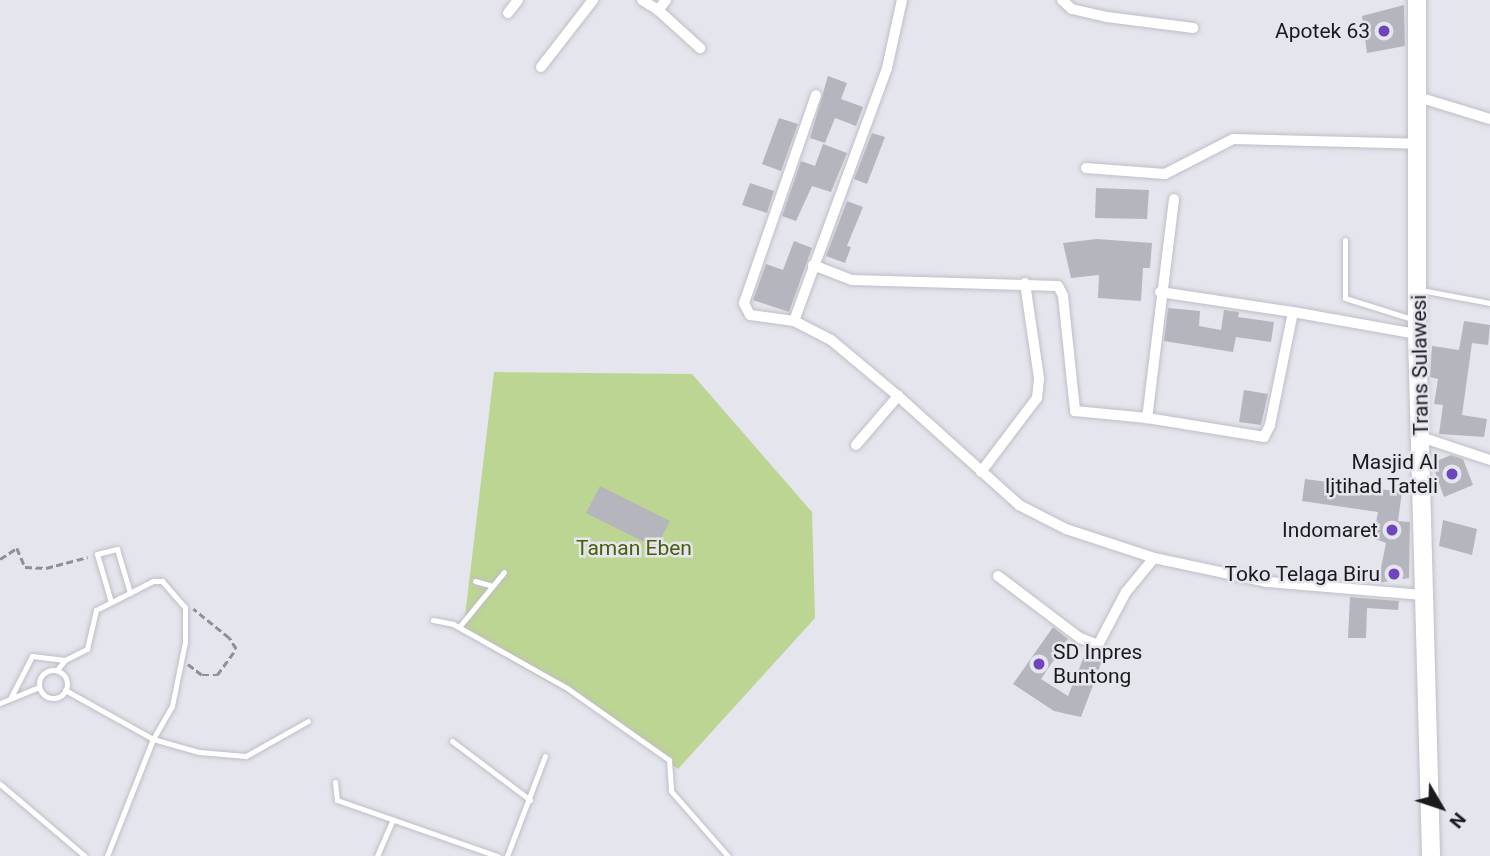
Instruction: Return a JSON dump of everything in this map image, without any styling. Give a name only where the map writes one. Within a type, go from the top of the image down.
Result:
[{"type":"highway","name":"Trans Sulawesi","points":[[1417,0],[1418,327],[1431,856]]},
{"type":"street","points":[[508,13],[518,0]]},
{"type":"street","points":[[541,67],[593,0]]},
{"type":"street","points":[[642,0],[658,10],[700,48]]},
{"type":"street","points":[[658,10],[666,0]]},
{"type":"street","points":[[794,321],[887,68],[902,0]]},
{"type":"street","points":[[1062,0],[1072,9],[1107,17],[1194,28]]},
{"type":"street","points":[[816,96],[744,303],[750,314],[794,321],[831,340],[982,472],[1042,518],[1154,558],[1267,582],[1423,595]]},
{"type":"street","points":[[1418,97],[1490,119]]},
{"type":"street","points":[[1086,168],[1165,174],[1233,139],[1418,144]]},
{"type":"street","points":[[1147,418],[1160,292],[1174,199]]},
{"type":"street","points":[[813,265],[852,280],[1025,283],[1062,288],[1075,411],[1147,418],[1264,437],[1270,425],[1293,312]]},
{"type":"street","points":[[982,472],[1037,398],[1039,378],[1025,283]]},
{"type":"street","points":[[1160,292],[1418,327]]},
{"type":"street","points":[[856,445],[898,396]]},
{"type":"street","points":[[1421,437],[1490,460]]},
{"type":"street","points":[[998,576],[1080,638],[1098,645],[1126,593],[1154,558]]},
{"type":"lane","points":[[1345,240],[1345,298],[1418,327]]},
{"type":"lane","points":[[1419,289],[1490,303]]},
{"type":"lane","points":[[111,602],[97,554],[117,549],[130,593]]},
{"type":"lane","points":[[459,627],[504,572]]},
{"type":"lane","points":[[39,687],[43,674],[57,670],[65,660],[87,649],[96,610],[162,581],[185,607],[182,660],[172,706],[153,739],[107,856]]},
{"type":"lane","points":[[475,581],[492,586]]},
{"type":"lane","points":[[433,620],[459,627],[567,688],[669,760],[673,765],[671,791],[728,856]]},
{"type":"lane","points":[[11,697],[32,656],[65,660]]},
{"type":"lane","points":[[57,670],[66,680],[65,690]]},
{"type":"lane","points":[[39,687],[49,698],[65,690]]},
{"type":"lane","points":[[1,702],[39,687]]},
{"type":"lane","points":[[65,690],[153,739],[199,752],[246,756],[308,722]]},
{"type":"lane","points":[[452,741],[530,800]]},
{"type":"lane","points":[[507,856],[545,756]]},
{"type":"lane","points":[[335,782],[337,800],[497,856]]},
{"type":"lane","points":[[0,784],[85,856]]},
{"type":"lane","points":[[377,856],[393,819]]},
{"type":"path","points":[[0,559],[18,548],[25,567],[46,568],[97,554]]},
{"type":"path","points":[[182,660],[202,675],[217,675],[236,649],[200,611],[185,607]]},
{"type":"green space","name":"Taman Eben","points":[[494,372],[692,374],[812,512],[815,618],[678,769],[596,709],[463,633]]},
{"type":"building","name":"Apotek 63","points":[[1404,5],[1405,46],[1367,53],[1362,16]]},
{"type":"building","points":[[828,76],[847,83],[841,99],[863,107],[856,126],[835,118],[825,143],[810,138]]},
{"type":"building","points":[[779,118],[798,124],[781,171],[762,164]]},
{"type":"building","points":[[872,133],[885,137],[867,184],[854,179]]},
{"type":"building","points":[[823,144],[847,153],[831,192],[812,186],[796,221],[782,216],[801,161],[815,166]]},
{"type":"building","points":[[750,183],[774,191],[767,213],[742,205]]},
{"type":"building","points":[[1096,188],[1149,190],[1147,219],[1095,218]]},
{"type":"building","points":[[847,201],[863,207],[847,246],[851,247],[845,263],[826,256]]},
{"type":"building","points":[[1097,239],[1152,243],[1150,268],[1143,268],[1141,301],[1098,298],[1099,275],[1071,278],[1063,243]]},
{"type":"building","points":[[794,241],[812,248],[789,312],[753,300],[766,264],[783,270]]},
{"type":"building","points":[[1168,308],[1200,311],[1199,326],[1221,330],[1224,310],[1239,312],[1238,317],[1274,322],[1271,342],[1236,337],[1233,352],[1164,341]]},
{"type":"building","points":[[1464,321],[1490,325],[1488,345],[1472,343],[1462,415],[1487,419],[1484,437],[1439,434],[1443,405],[1434,404],[1438,379],[1430,377],[1432,346],[1459,350]]},
{"type":"building","points":[[1244,390],[1268,394],[1261,425],[1239,422]]},
{"type":"building","name":"Masjid Al Ijtihad Tateli","points":[[1451,455],[1463,459],[1473,485],[1444,497],[1432,463]]},
{"type":"building","points":[[1305,479],[1402,492],[1398,521],[1410,522],[1409,578],[1378,583],[1386,543],[1373,538],[1378,512],[1302,501]]},
{"type":"building","points":[[600,486],[670,521],[656,548],[586,513]]},
{"type":"building","points":[[1443,520],[1477,529],[1472,555],[1439,546]]},
{"type":"building","points":[[1350,597],[1399,601],[1398,610],[1367,608],[1366,638],[1348,638]]},
{"type":"building","name":"SD Inpres Buntong","points":[[1053,627],[1068,639],[1041,679],[1068,696],[1087,649],[1098,653],[1107,648],[1081,717],[1054,711],[1013,684]]},
{"type":"place","name":"Apotek 63","points":[[1384,31]]},
{"type":"place","name":"Masjid Al Ijtihad Tateli","points":[[1452,474]]},
{"type":"place","name":"Indomaret","points":[[1392,530]]},
{"type":"place","name":"Toko Telaga Biru","points":[[1394,574]]},
{"type":"place","name":"SD Inpres Buntong","points":[[1039,664]]}]
